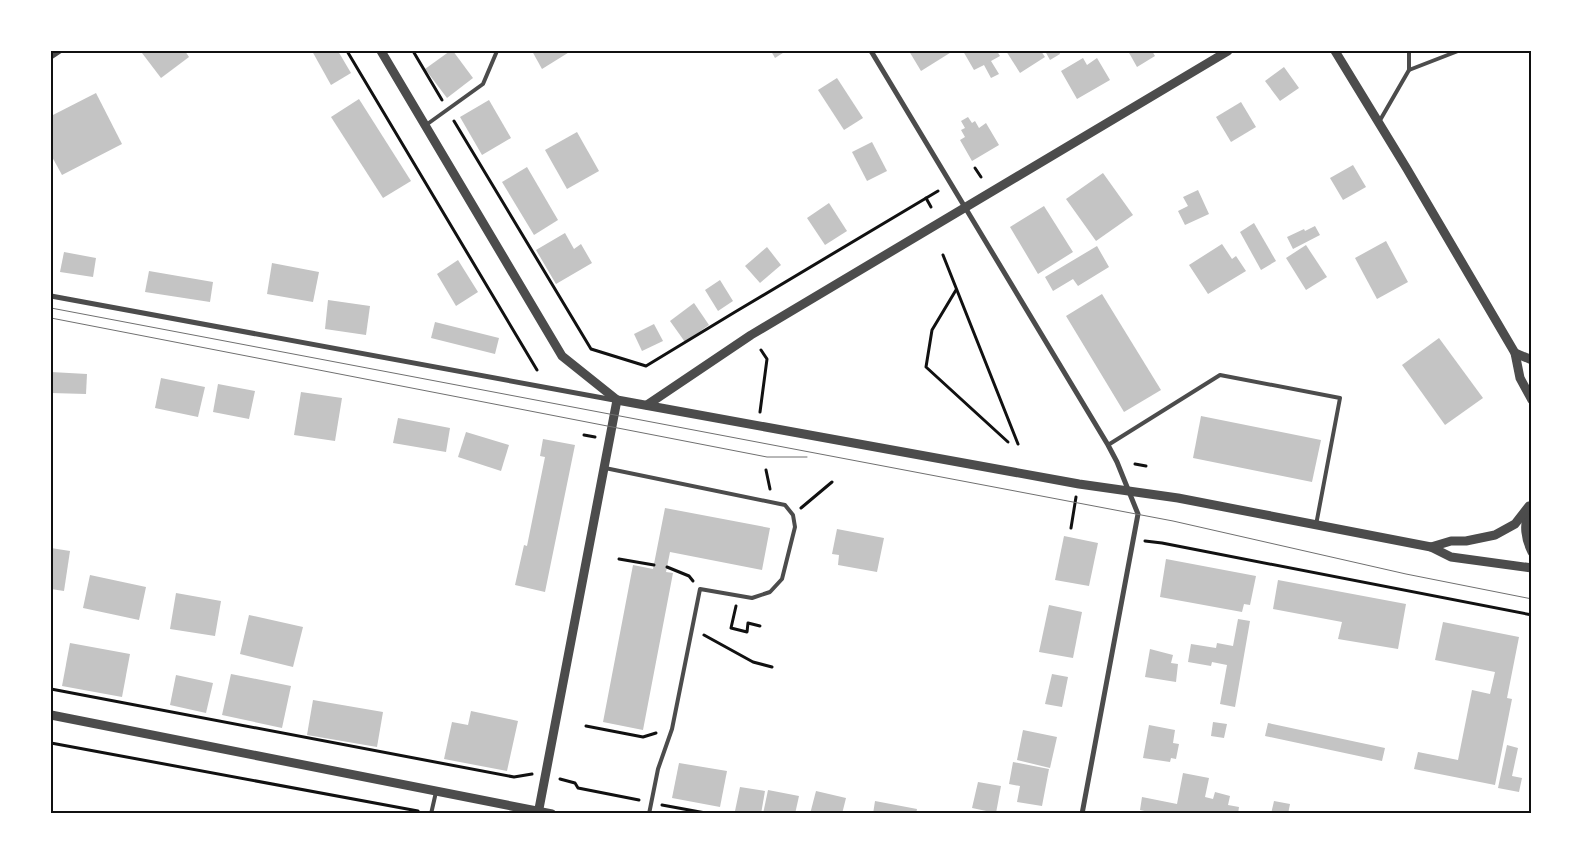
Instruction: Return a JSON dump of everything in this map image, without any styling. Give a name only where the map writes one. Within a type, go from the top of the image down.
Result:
[{"type":"street","points":[[51,57],[60,51]]},
{"type":"street","points":[[381,51],[562,356],[617,400]]},
{"type":"street","points":[[872,51],[1108,445],[1138,514],[1082,814]]},
{"type":"street","points":[[647,405],[751,336],[1228,51]]},
{"type":"street","points":[[1335,51],[1515,353],[1520,378],[1532,400]]},
{"type":"street","points":[[51,296],[757,426],[1129,492],[1178,498],[1432,547],[1451,557],[1532,568]]},
{"type":"street","points":[[1515,353],[1532,360]]},
{"type":"street","points":[[539,812],[617,400]]},
{"type":"street","points":[[1432,547],[1451,541],[1466,541],[1495,535],[1515,524],[1531,503]]},
{"type":"street","points":[[1531,503],[1525,521],[1526,536],[1532,552]]},
{"type":"street","points":[[51,715],[552,814]]},
{"type":"lane","points":[[426,125],[483,84],[498,51]]},
{"type":"lane","points":[[1379,122],[1409,70],[1409,51]]},
{"type":"lane","points":[[1409,70],[1458,51]]},
{"type":"lane","points":[[1108,445],[1220,376],[1340,398],[1316,525]]},
{"type":"lane","points":[[605,468],[785,505],[793,515],[795,527],[782,578],[770,592],[752,598],[700,589],[672,729],[658,769],[649,814]]},
{"type":"lane","points":[[431,814],[436,790]]},
{"type":"path","points":[[347,51],[537,370]]},
{"type":"path","points":[[413,51],[591,349],[646,366],[938,191]]},
{"type":"path","points":[[975,168],[981,177]]},
{"type":"path","points":[[926,198],[931,207]]},
{"type":"path","points":[[943,255],[1018,444]]},
{"type":"path","points":[[957,290],[932,330],[926,367],[1008,442]]},
{"type":"path","points":[[757,426],[768,359],[761,350]]},
{"type":"path","points":[[584,435],[595,437]]},
{"type":"path","points":[[1135,464],[1146,466]]},
{"type":"path","points":[[766,470],[770,490],[768,502]]},
{"type":"path","points":[[793,515],[832,482]]},
{"type":"path","points":[[1071,528],[1077,494]]},
{"type":"path","points":[[1145,541],[1532,615]]},
{"type":"path","points":[[619,559],[654,565]]},
{"type":"path","points":[[667,567],[689,576],[700,589]]},
{"type":"path","points":[[738,596],[731,628],[747,632],[748,623],[760,626]]},
{"type":"path","points":[[692,628],[753,662],[772,666]]},
{"type":"path","points":[[51,689],[514,778],[532,774]]},
{"type":"path","points":[[586,726],[644,737],[672,729]]},
{"type":"path","points":[[51,743],[431,814]]},
{"type":"path","points":[[561,780],[575,783],[578,788],[711,814]]},
{"type":"building","points":[[144,51],[185,51],[189,57],[161,78],[142,53]]},
{"type":"building","points":[[312,51],[338,51],[351,73],[331,85]]},
{"type":"building","points":[[450,51],[453,51],[473,78],[447,98],[425,69]]},
{"type":"building","points":[[532,51],[571,51],[542,69]]},
{"type":"building","points":[[771,51],[786,51],[775,58]]},
{"type":"building","points":[[909,51],[953,51],[921,71]]},
{"type":"building","points":[[963,51],[997,51],[1000,56],[991,61],[999,74],[991,78],[984,65],[974,70]]},
{"type":"building","points":[[1006,51],[1041,51],[1045,57],[1020,73]]},
{"type":"building","points":[[1045,51],[1059,51],[1060,54],[1050,60]]},
{"type":"building","points":[[1128,51],[1152,51],[1155,56],[1137,67]]},
{"type":"building","points":[[1083,58],[1087,65],[1097,58],[1110,80],[1077,99],[1061,71]]},
{"type":"building","points":[[1284,67],[1299,88],[1280,101],[1265,81]]},
{"type":"building","points":[[837,78],[863,118],[844,130],[818,90]]},
{"type":"building","points":[[96,93],[122,144],[62,175],[51,155],[51,116]]},
{"type":"building","points":[[359,99],[411,181],[383,198],[331,117]]},
{"type":"building","points":[[489,100],[511,138],[482,155],[460,117]]},
{"type":"building","points":[[1241,102],[1256,127],[1231,142],[1216,117]]},
{"type":"building","points":[[968,117],[972,123],[975,121],[979,128],[986,123],[999,145],[972,161],[960,140],[965,137],[961,130],[965,128],[961,121]]},
{"type":"building","points":[[577,132],[599,171],[567,189],[545,150]]},
{"type":"building","points":[[872,142],[887,171],[867,181],[852,152]]},
{"type":"building","points":[[1353,165],[1366,187],[1343,200],[1330,178]]},
{"type":"building","points":[[527,167],[558,220],[534,235],[502,182]]},
{"type":"building","points":[[1103,173],[1133,215],[1096,241],[1066,199]]},
{"type":"building","points":[[1198,190],[1209,214],[1185,225],[1178,211],[1188,206],[1183,197]]},
{"type":"building","points":[[829,203],[847,231],[825,245],[807,218]]},
{"type":"building","points":[[1044,206],[1073,252],[1038,274],[1010,227]]},
{"type":"building","points":[[1254,223],[1276,261],[1261,270],[1240,232]]},
{"type":"building","points":[[1315,226],[1320,235],[1293,249],[1287,237]]},
{"type":"building","points":[[565,233],[574,249],[581,244],[592,263],[556,284],[536,250]]},
{"type":"building","points":[[1386,241],[1408,282],[1377,299],[1355,258]]},
{"type":"building","points":[[1222,244],[1232,259],[1236,256],[1246,271],[1208,294],[1189,265]]},
{"type":"building","points":[[1306,245],[1327,277],[1306,290],[1286,258]]},
{"type":"building","points":[[1097,246],[1109,267],[1078,286],[1073,279],[1053,291],[1045,277]]},
{"type":"building","points":[[767,247],[781,265],[760,283],[745,266]]},
{"type":"building","points":[[64,252],[96,258],[93,277],[60,272]]},
{"type":"building","points":[[458,260],[478,292],[456,306],[437,274]]},
{"type":"building","points":[[272,263],[319,272],[313,302],[267,294]]},
{"type":"building","points":[[149,271],[213,282],[210,302],[145,292]]},
{"type":"building","points":[[720,280],[733,301],[718,311],[705,290]]},
{"type":"building","points":[[1102,294],[1161,390],[1124,412],[1066,316]]},
{"type":"building","points":[[328,300],[370,306],[366,335],[325,329]]},
{"type":"building","points":[[694,303],[709,325],[685,342],[670,321]]},
{"type":"building","points":[[435,322],[499,338],[495,354],[431,338]]},
{"type":"building","points":[[654,324],[663,341],[642,351],[634,334]]},
{"type":"building","points":[[1439,338],[1483,398],[1445,425],[1402,365]]},
{"type":"building","points":[[51,372],[87,374],[86,394],[51,393]]},
{"type":"building","points":[[161,378],[205,387],[198,417],[155,408]]},
{"type":"building","points":[[218,384],[255,391],[249,419],[213,412]]},
{"type":"building","points":[[301,392],[342,398],[335,441],[294,435]]},
{"type":"building","points":[[1201,416],[1321,440],[1312,482],[1193,458]]},
{"type":"building","points":[[398,418],[450,428],[446,452],[393,443]]},
{"type":"building","points":[[466,432],[509,445],[501,471],[458,457]]},
{"type":"building","points":[[543,439],[575,445],[545,592],[515,585],[524,545],[527,546],[545,457],[540,456]]},
{"type":"building","points":[[665,508],[770,528],[762,570],[670,552],[666,572],[673,573],[643,730],[603,722],[633,565],[653,569]]},
{"type":"building","points":[[837,529],[884,538],[877,572],[838,565],[839,555],[832,554]]},
{"type":"building","points":[[1064,536],[1098,543],[1089,586],[1055,580]]},
{"type":"building","points":[[51,548],[70,551],[64,591],[51,589]]},
{"type":"building","points":[[1166,559],[1256,576],[1250,605],[1244,604],[1242,612],[1160,597]]},
{"type":"building","points":[[90,575],[146,587],[139,620],[83,608]]},
{"type":"building","points":[[1278,580],[1406,604],[1398,649],[1338,639],[1342,622],[1273,609]]},
{"type":"building","points":[[176,593],[221,601],[215,636],[170,629]]},
{"type":"building","points":[[1049,605],[1082,612],[1073,658],[1039,652]]},
{"type":"building","points":[[249,615],[303,627],[293,667],[240,654]]},
{"type":"building","points":[[1238,619],[1250,621],[1235,707],[1220,704],[1227,665],[1212,662],[1211,666],[1188,662],[1191,644],[1216,648],[1217,643],[1233,646]]},
{"type":"building","points":[[1443,622],[1519,637],[1507,698],[1512,699],[1495,785],[1414,769],[1418,752],[1458,760],[1472,690],[1490,694],[1495,672],[1435,660]]},
{"type":"building","points":[[70,643],[130,654],[122,697],[62,686]]},
{"type":"building","points":[[1150,649],[1173,655],[1171,663],[1178,664],[1176,682],[1145,677]]},
{"type":"building","points":[[231,674],[291,686],[282,728],[222,715]]},
{"type":"building","points":[[1052,674],[1068,677],[1062,707],[1045,704]]},
{"type":"building","points":[[176,675],[213,683],[206,713],[170,705]]},
{"type":"building","points":[[313,700],[383,712],[377,747],[307,735]]},
{"type":"building","points":[[471,711],[518,721],[507,771],[444,759],[452,722],[468,725]]},
{"type":"building","points":[[1213,722],[1227,724],[1224,738],[1211,736]]},
{"type":"building","points":[[1268,723],[1385,748],[1382,761],[1265,736]]},
{"type":"building","points":[[1149,725],[1175,730],[1173,743],[1179,744],[1176,759],[1171,758],[1170,762],[1143,758]]},
{"type":"building","points":[[1023,730],[1057,737],[1050,768],[1017,760]]},
{"type":"building","points":[[1507,745],[1518,748],[1512,776],[1522,778],[1519,792],[1498,788]]},
{"type":"building","points":[[1013,762],[1049,769],[1042,806],[1017,802],[1020,786],[1009,784]]},
{"type":"building","points":[[679,763],[727,771],[720,807],[672,798]]},
{"type":"building","points":[[1183,773],[1209,778],[1205,797],[1213,799],[1215,792],[1230,796],[1228,805],[1239,807],[1238,814],[1158,814],[1140,810],[1142,797],[1177,804]]},
{"type":"building","points":[[978,782],[1001,786],[996,813],[972,808]]},
{"type":"building","points":[[740,787],[765,791],[761,814],[735,811]]},
{"type":"building","points":[[768,790],[799,796],[795,814],[763,814]]},
{"type":"building","points":[[816,791],[846,798],[842,814],[810,814]]},
{"type":"building","points":[[875,801],[917,809],[916,814],[873,814]]},
{"type":"building","points":[[1274,801],[1290,804],[1288,814],[1271,814]]},
{"type":"tram line","points":[[51,308],[1173,521],[1406,574],[1532,599]]},
{"type":"tram line","points":[[51,318],[767,457],[807,457]]}]
